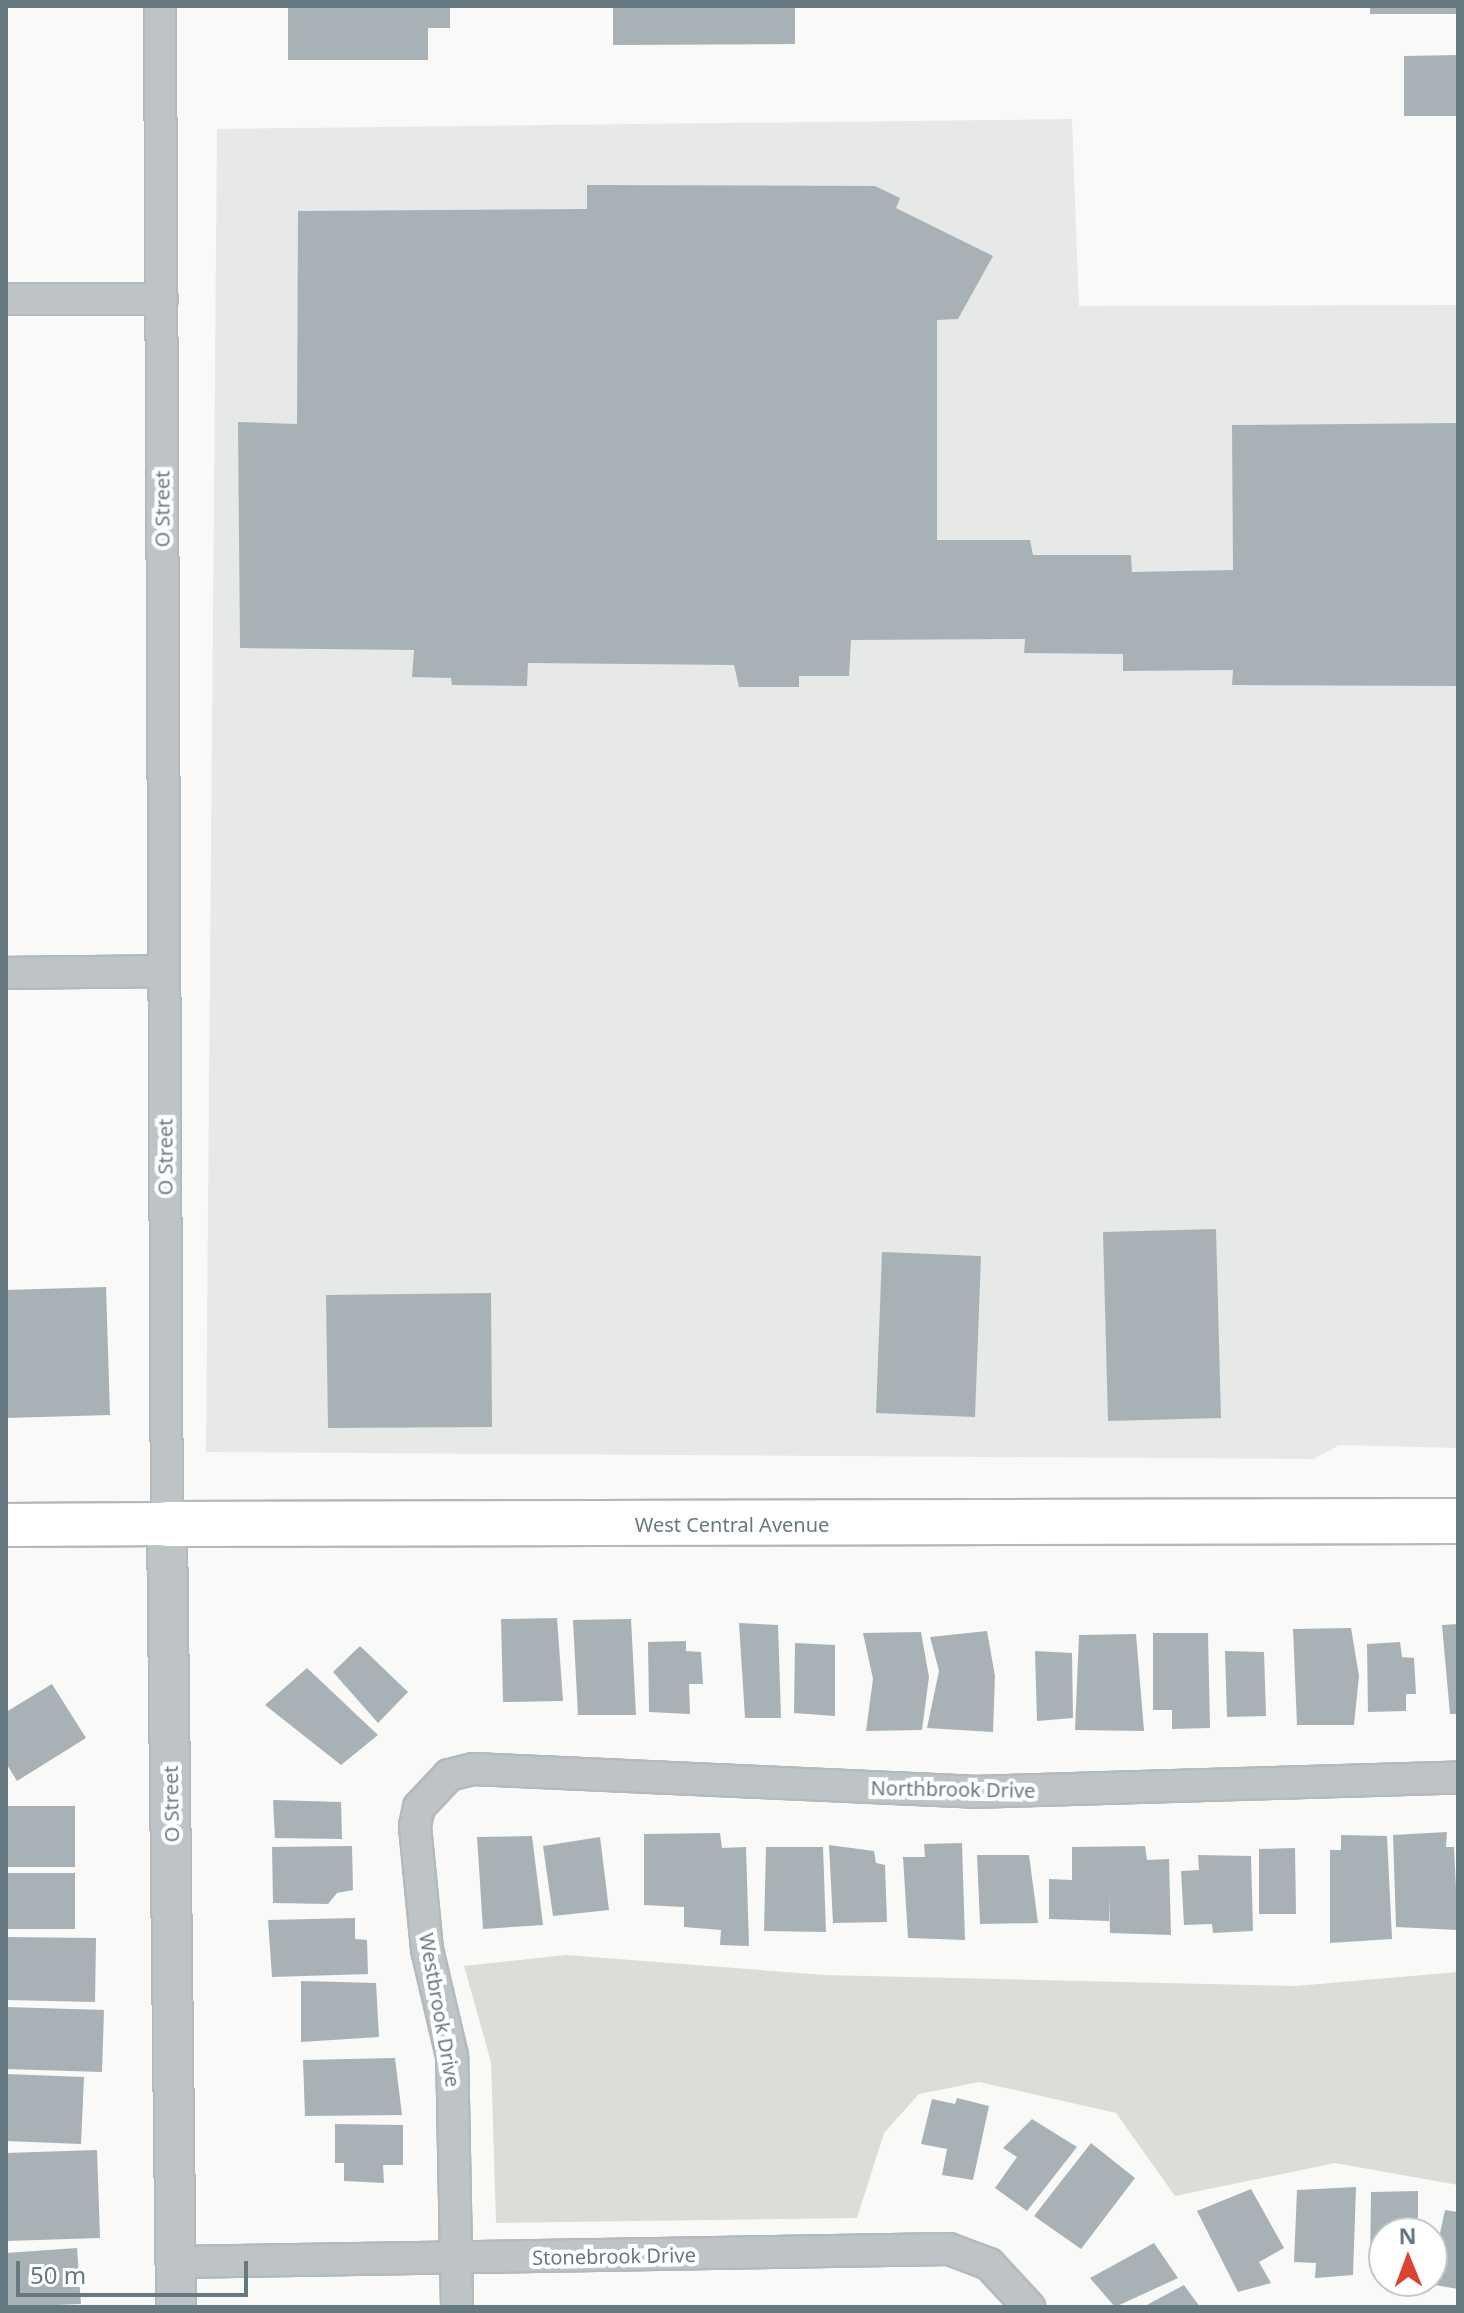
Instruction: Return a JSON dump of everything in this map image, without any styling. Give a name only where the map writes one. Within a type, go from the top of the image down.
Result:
[{"type":"main road","name":"West Central Avenue","points":[[6,1525],[1458,1521]]},
{"type":"street","name":"O Street","points":[[160,6],[163,971],[176,2307]]},
{"type":"street","points":[[6,299],[162,299]]},
{"type":"street","points":[[6,973],[163,971]]},
{"type":"street","name":"Northbrook Drive","points":[[449,1775],[473,1769],[972,1792],[1458,1778]]},
{"type":"street","name":"Westbrook Drive","points":[[449,1775],[419,1807],[415,1840],[427,1949],[452,2056],[457,2307]]},
{"type":"street","name":"Stonebrook Drive","points":[[176,2262],[949,2249],[989,2264],[1029,2307]]},
{"type":"shaded area","points":[[1072,119],[1079,306],[1458,305],[1458,1448],[1339,1445],[1314,1459],[206,1452],[217,129]]},
{"type":"shaded area","points":[[566,1955],[824,1975],[1296,1986],[1458,1972],[1458,2185],[1335,2163],[1175,2196],[1116,2113],[979,2082],[919,2094],[884,2133],[857,2218],[496,2223],[491,2062],[464,1966]]},
{"type":"building","points":[[288,6],[450,6],[450,28],[428,28],[428,60],[288,60]]},
{"type":"building","points":[[613,6],[795,6],[795,44],[613,45]]},
{"type":"building","points":[[1370,6],[1458,6],[1458,14],[1370,14]]},
{"type":"building","points":[[1458,55],[1458,116],[1404,116],[1404,56]]},
{"type":"building","points":[[587,185],[875,186],[900,198],[896,208],[993,256],[958,319],[937,320],[937,540],[1030,540],[1033,555],[1131,555],[1132,572],[1233,570],[1232,425],[1458,423],[1458,686],[1232,685],[1233,670],[1123,671],[1123,654],[1024,653],[1025,639],[851,640],[849,676],[799,676],[799,687],[739,687],[734,665],[528,663],[527,686],[452,685],[451,678],[412,677],[414,650],[240,648],[238,422],[297,424],[298,211],[587,209]]},
{"type":"building","points":[[1216,1229],[1221,1418],[1108,1421],[1103,1232]]},
{"type":"building","points":[[882,1252],[981,1256],[975,1417],[876,1413]]},
{"type":"building","points":[[106,1287],[110,1415],[6,1418],[6,1290]]},
{"type":"building","points":[[491,1293],[492,1427],[328,1428],[326,1295]]},
{"type":"building","points":[[557,1618],[563,1701],[503,1702],[501,1619]]},
{"type":"building","points":[[631,1619],[636,1715],[578,1715],[573,1620]]},
{"type":"building","points":[[739,1623],[778,1625],[781,1718],[745,1718]]},
{"type":"building","points":[[1458,1624],[1458,1714],[1450,1714],[1442,1625]]},
{"type":"building","points":[[1351,1628],[1359,1676],[1354,1725],[1297,1725],[1293,1629]]},
{"type":"building","points":[[987,1631],[995,1676],[993,1732],[927,1728],[939,1671],[930,1637]]},
{"type":"building","points":[[921,1632],[929,1677],[922,1730],[866,1731],[873,1679],[863,1633]]},
{"type":"building","points":[[1153,1633],[1208,1633],[1210,1728],[1172,1729],[1172,1710],[1153,1710]]},
{"type":"building","points":[[1136,1634],[1144,1731],[1075,1730],[1079,1635]]},
{"type":"building","points":[[686,1641],[686,1651],[701,1652],[703,1684],[689,1684],[690,1714],[649,1712],[648,1642]]},
{"type":"building","points":[[1400,1642],[1402,1657],[1414,1658],[1416,1694],[1406,1694],[1406,1711],[1368,1712],[1367,1644]]},
{"type":"building","points":[[795,1643],[835,1645],[835,1716],[794,1713]]},
{"type":"building","points":[[360,1646],[408,1692],[378,1723],[333,1672]]},
{"type":"building","points":[[1035,1651],[1072,1653],[1073,1718],[1037,1721]]},
{"type":"building","points":[[1225,1651],[1264,1652],[1266,1716],[1227,1717]]},
{"type":"building","points":[[307,1668],[378,1735],[341,1765],[265,1705]]},
{"type":"building","points":[[52,1684],[86,1738],[17,1781],[6,1763],[6,1712]]},
{"type":"building","points":[[273,1800],[341,1802],[342,1839],[275,1838]]},
{"type":"building","points":[[6,1806],[75,1806],[75,1867],[6,1867]]},
{"type":"building","points":[[1447,1832],[1446,1847],[1454,1847],[1458,1930],[1396,1927],[1393,1835]]},
{"type":"building","points":[[720,1833],[722,1848],[746,1847],[749,1946],[720,1945],[721,1930],[684,1927],[684,1907],[644,1905],[644,1834]]},
{"type":"building","points":[[1341,1835],[1387,1836],[1392,1939],[1330,1943],[1330,1850],[1341,1850]]},
{"type":"building","points":[[532,1836],[543,1925],[483,1929],[477,1837]]},
{"type":"building","points":[[600,1837],[609,1910],[553,1916],[543,1846]]},
{"type":"building","points":[[962,1843],[965,1940],[908,1938],[903,1857],[925,1857],[924,1844]]},
{"type":"building","points":[[829,1845],[874,1851],[876,1863],[885,1865],[887,1922],[833,1923]]},
{"type":"building","points":[[352,1846],[353,1890],[337,1893],[328,1904],[273,1903],[272,1847]]},
{"type":"building","points":[[1145,1846],[1147,1860],[1169,1859],[1171,1935],[1110,1933],[1109,1896],[1109,1921],[1049,1919],[1049,1879],[1072,1880],[1072,1847]]},
{"type":"building","points":[[766,1847],[823,1847],[826,1932],[764,1931]]},
{"type":"building","points":[[1295,1848],[1296,1914],[1259,1914],[1259,1849]]},
{"type":"building","points":[[977,1855],[1029,1855],[1038,1923],[980,1924]]},
{"type":"building","points":[[1198,1855],[1251,1856],[1253,1931],[1213,1933],[1212,1924],[1184,1925],[1181,1871],[1199,1870]]},
{"type":"building","points":[[6,1873],[75,1873],[75,1929],[6,1929]]},
{"type":"building","points":[[355,1918],[355,1939],[367,1940],[368,1974],[272,1977],[268,1920]]},
{"type":"building","points":[[6,1937],[96,1938],[95,2002],[6,2000]]},
{"type":"building","points":[[301,1981],[376,1983],[379,2037],[301,2042]]},
{"type":"building","points":[[6,2007],[104,2010],[102,2072],[6,2069]]},
{"type":"building","points":[[395,2058],[402,2115],[305,2116],[303,2060]]},
{"type":"building","points":[[6,2074],[84,2077],[81,2144],[6,2141]]},
{"type":"building","points":[[957,2098],[989,2106],[973,2180],[942,2175],[947,2149],[921,2144],[932,2099],[955,2104]]},
{"type":"building","points":[[1032,2119],[1077,2147],[1027,2211],[995,2188],[1017,2157],[1003,2148]]},
{"type":"building","points":[[335,2124],[403,2125],[403,2165],[383,2165],[384,2183],[344,2181],[344,2163],[335,2163]]},
{"type":"building","points":[[1091,2143],[1135,2178],[1081,2249],[1034,2216]]},
{"type":"building","points":[[97,2150],[100,2238],[7,2241],[6,2153]]},
{"type":"building","points":[[1356,2187],[1353,2275],[1315,2278],[1316,2263],[1294,2262],[1297,2190]]},
{"type":"building","points":[[1251,2189],[1284,2248],[1259,2262],[1271,2283],[1238,2292],[1197,2211]]},
{"type":"building","points":[[1418,2191],[1418,2217],[1371,2217],[1371,2192]]},
{"type":"building","points":[[1445,2210],[1458,2212],[1458,2289],[1448,2287],[1448,2217],[1443,2217]]},
{"type":"building","points":[[1154,2243],[1178,2278],[1115,2307],[1090,2278]]},
{"type":"building","points":[[77,2248],[81,2304],[6,2307],[6,2253]]},
{"type":"building","points":[[1184,2285],[1200,2307],[1143,2307]]}]
